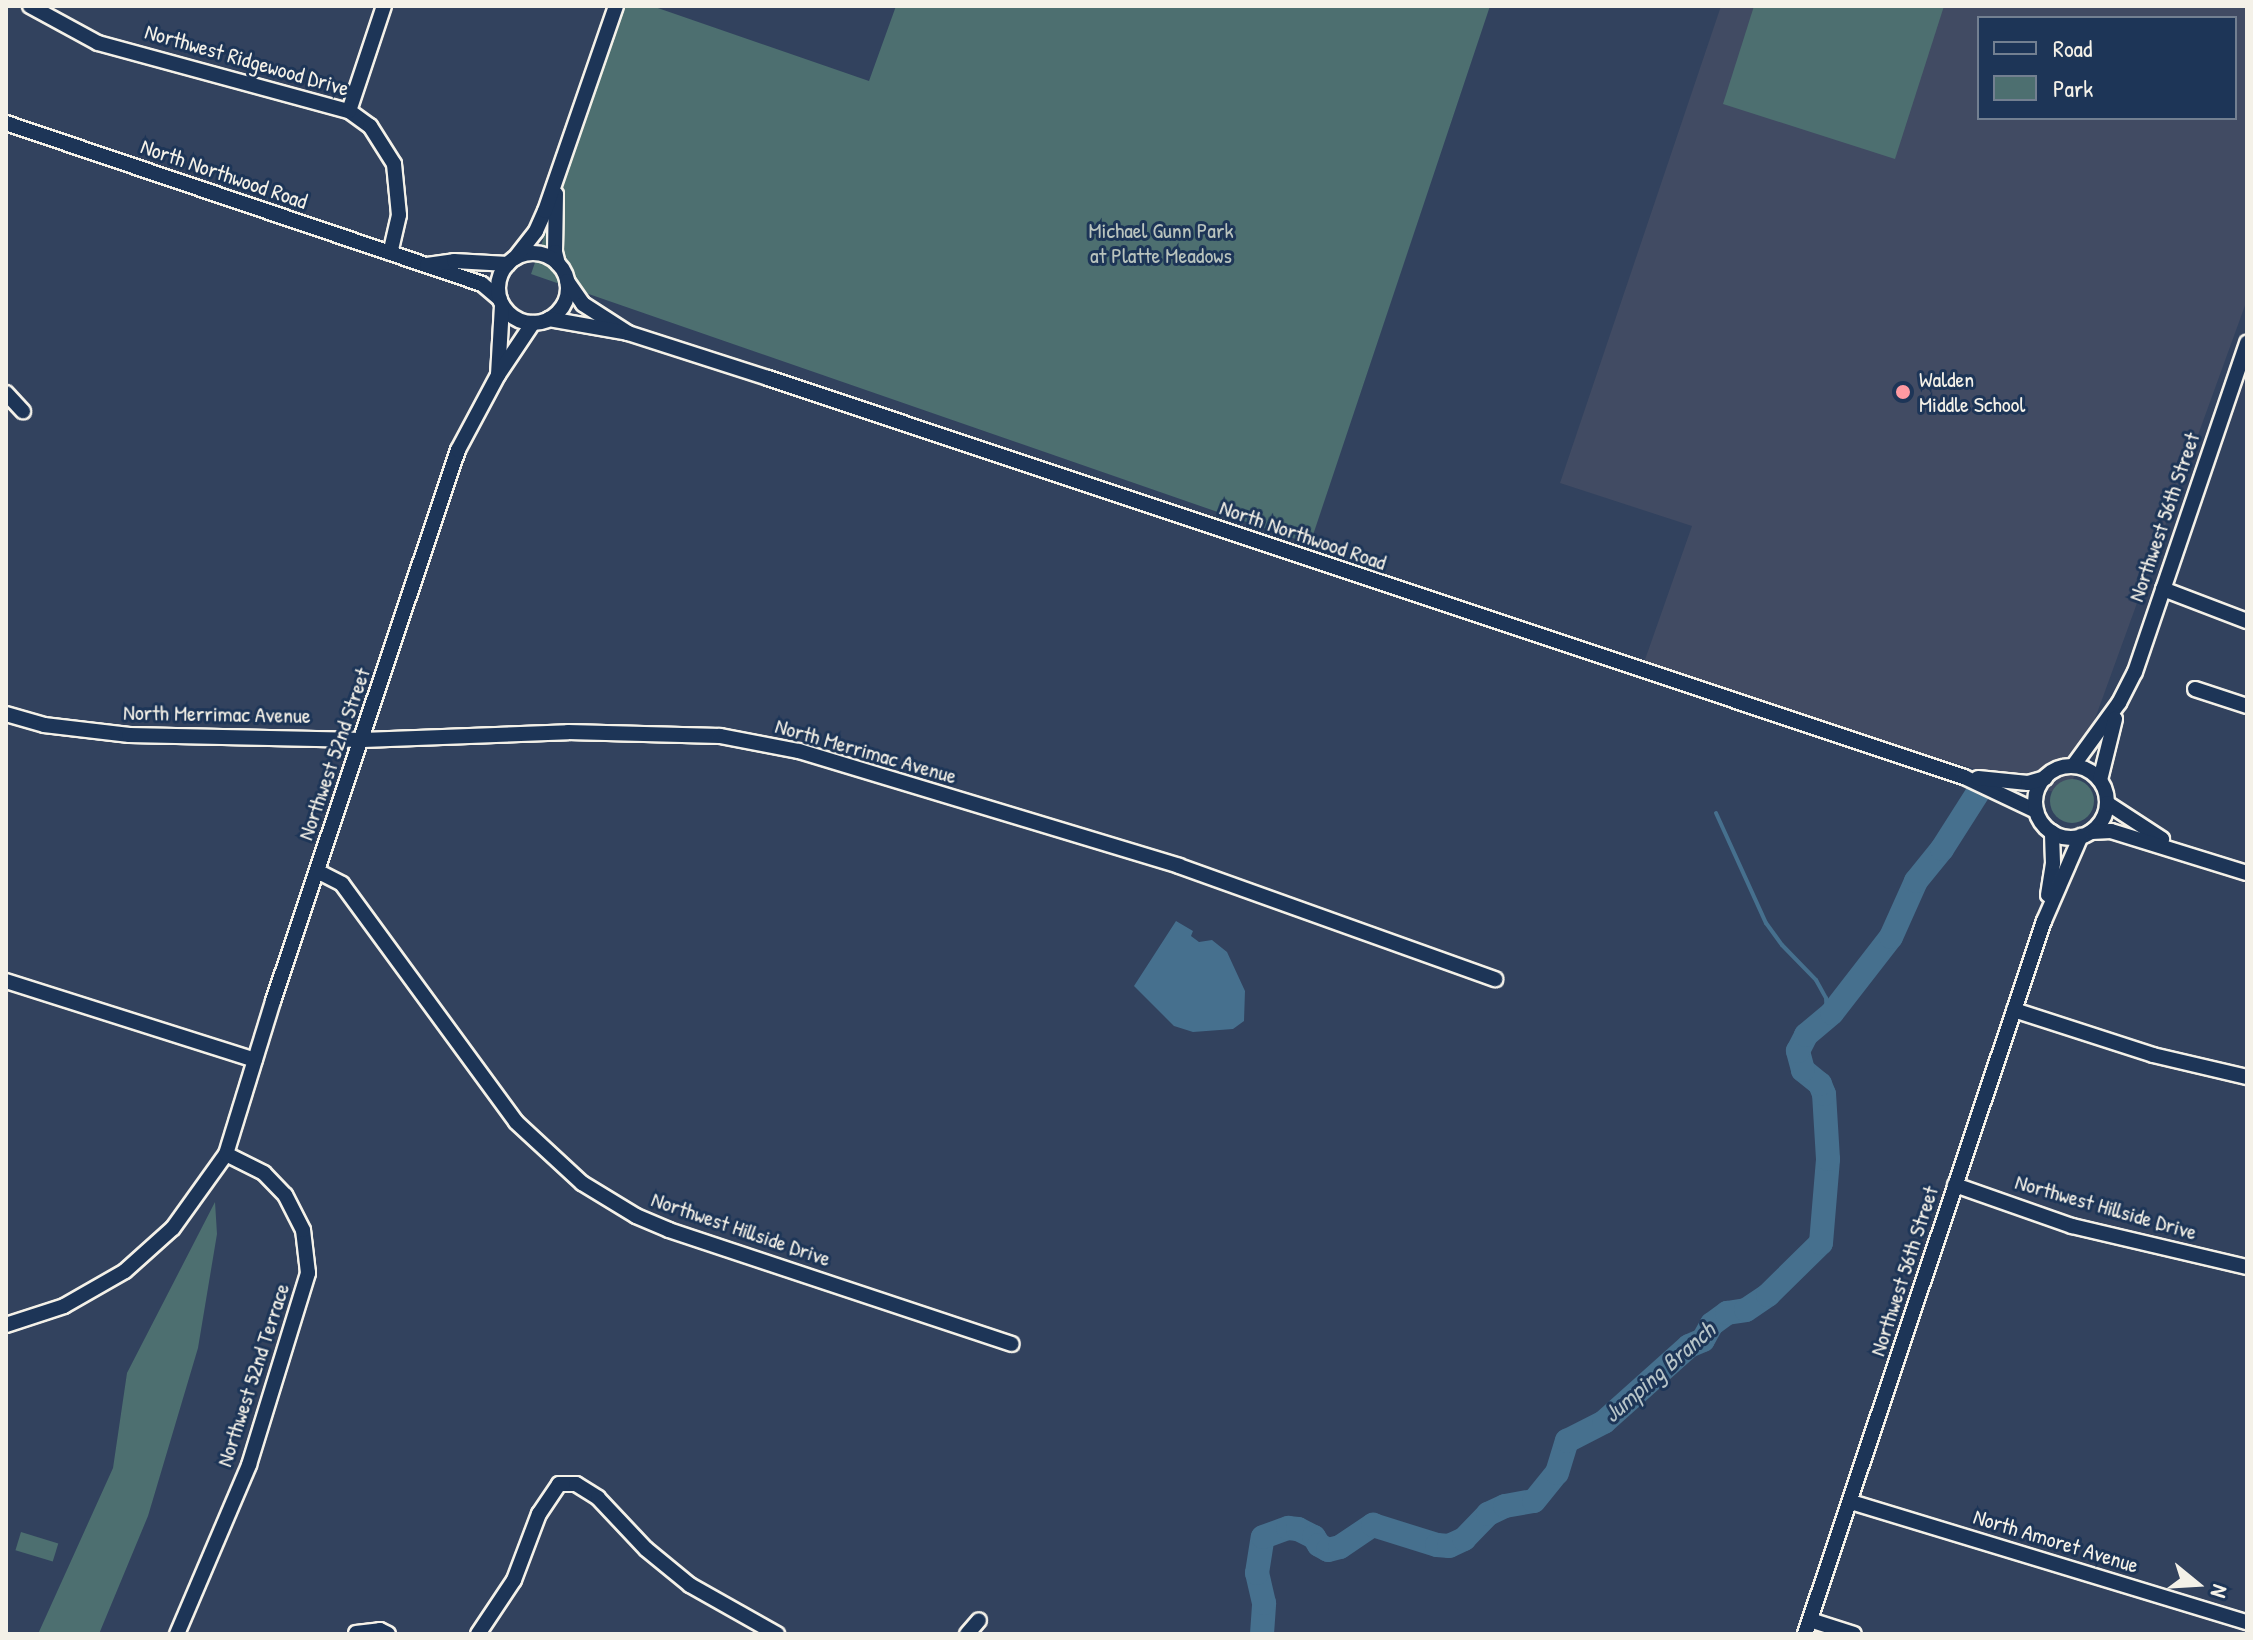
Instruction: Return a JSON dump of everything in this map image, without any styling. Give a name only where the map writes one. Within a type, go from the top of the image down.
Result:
[{"type":"street","name":"Northwest Ridgewood Drive","points":[[30,6],[98,43],[349,111],[370,126],[394,164],[399,215],[390,253]]},
{"type":"street","points":[[349,111],[384,6]]},
{"type":"street","points":[[556,182],[555,252],[567,281],[564,302],[549,319],[533,323],[515,318],[501,302],[498,281],[536,231],[556,182],[616,6]]},
{"type":"street","name":"North Northwood Road","points":[[6,123],[482,284],[501,302]]},
{"type":"street","points":[[511,261],[542,254],[558,264]]},
{"type":"street","name":"North Northwood Road","points":[[427,265],[454,261],[511,261]]},
{"type":"street","name":"North Northwood Road","points":[[567,281],[593,313],[628,333]]},
{"type":"street","name":"Northwest 52nd Street","points":[[498,375],[501,302]]},
{"type":"street","name":"North Northwood Road","points":[[549,319],[628,333],[1964,777],[2036,811]]},
{"type":"street","name":"Northwest 52nd Street","points":[[6,1325],[64,1306],[125,1271],[173,1228],[226,1154],[458,450],[498,375],[533,323]]},
{"type":"street","name":"Northwest 56th Street","points":[[2073,766],[2119,703],[2135,672],[2247,343]]},
{"type":"street","points":[[6,393],[23,411]]},
{"type":"street","points":[[2163,589],[2247,621]]},
{"type":"street","points":[[2195,689],[2247,706]]},
{"type":"street","name":"Northwest 56th Street","points":[[2100,780],[2104,751],[2119,703]]},
{"type":"street","name":"North Merrimac Avenue","points":[[6,714],[44,725],[129,735],[363,740],[568,732],[720,736],[799,751],[1179,866],[1495,979]]},
{"type":"street","points":[[2086,834],[2099,824],[2107,803],[2100,780],[2092,773],[2073,766],[2063,767],[2045,778],[2038,788],[2036,811],[2052,832],[2061,836],[2086,834],[2111,831],[2247,873]]},
{"type":"street","name":"North Northwood Road","points":[[1964,777],[2028,783],[2045,778]]},
{"type":"street","points":[[2107,803],[2180,850]]},
{"type":"street","name":"Northwest 56th Street","points":[[2044,921],[2053,863],[2052,832]]},
{"type":"street","name":"Northwest 56th Street","points":[[1807,1627],[2044,921],[2086,834]]},
{"type":"street","name":"Northwest Hillside Drive","points":[[317,871],[342,884],[516,1122],[582,1183],[636,1216],[669,1230],[1012,1344]]},
{"type":"street","points":[[6,981],[255,1060]]},
{"type":"street","points":[[2014,1010],[2153,1055],[2247,1077]]},
{"type":"street","name":"Northwest 52nd Terrace","points":[[177,1634],[249,1465],[308,1273],[303,1230],[285,1195],[264,1173],[226,1154]]},
{"type":"street","name":"Northwest Hillside Drive","points":[[1955,1185],[2072,1226],[2247,1267]]},
{"type":"street","points":[[478,1634],[514,1580],[539,1514],[559,1484],[576,1484],[598,1498],[646,1549],[690,1585],[777,1634]]},
{"type":"street","name":"North Amoret Avenue","points":[[1851,1502],[2247,1622]]},
{"type":"street","points":[[967,1634],[979,1620]]},
{"type":"street","points":[[1807,1627],[1854,1634]]},
{"type":"street","points":[[356,1634],[380,1630],[388,1634]]},
{"type":"shaded area","name":"Walden Middle School","points":[[1721,6],[2247,6],[2247,300],[2067,796],[1641,671],[1692,526],[1560,483]]},
{"type":"shaded area","points":[[1176,921],[1193,931],[1191,936],[1199,942],[1212,940],[1227,952],[1245,991],[1244,1021],[1233,1029],[1193,1032],[1174,1026],[1134,986]]},
{"type":"green space","name":"Michael Gunn Park at Platte Meadows","points":[[625,6],[652,6],[869,81],[896,6],[1490,6],[1310,544],[531,274]]},
{"type":"green space","points":[[1754,6],[1944,6],[1895,159],[1723,104]]},
{"type":"green space","points":[[2072,779],[2088,785],[2094,801],[2088,817],[2072,823],[2056,817],[2050,801],[2056,785]]},
{"type":"green space","points":[[215,1202],[217,1234],[198,1348],[148,1516],[99,1634],[38,1634],[113,1468],[127,1373]]},
{"type":"green space","points":[[21,1532],[58,1543],[53,1562],[15,1550]]},
{"type":"waterway","name":"Jumping Branch","points":[[1262,1634],[1264,1603],[1257,1573],[1263,1537],[1288,1528],[1298,1529],[1314,1537],[1319,1545],[1328,1550],[1340,1547],[1373,1525],[1437,1545],[1449,1546],[1464,1539],[1488,1514],[1505,1506],[1534,1501],[1557,1473],[1567,1441],[1604,1422],[1689,1346],[1703,1340],[1712,1324],[1727,1313],[1746,1310],[1768,1295],[1821,1243],[1828,1159],[1824,1094],[1820,1084],[1803,1070],[1798,1051],[1806,1035],[1832,1013],[1891,937],[1916,881],[1942,849],[1979,791]]},
{"type":"waterway","points":[[1716,813],[1766,923],[1782,945],[1816,980],[1826,998],[1827,1016]]},
{"type":"place","name":"Walden Middle School","points":[[1903,392]]}]
